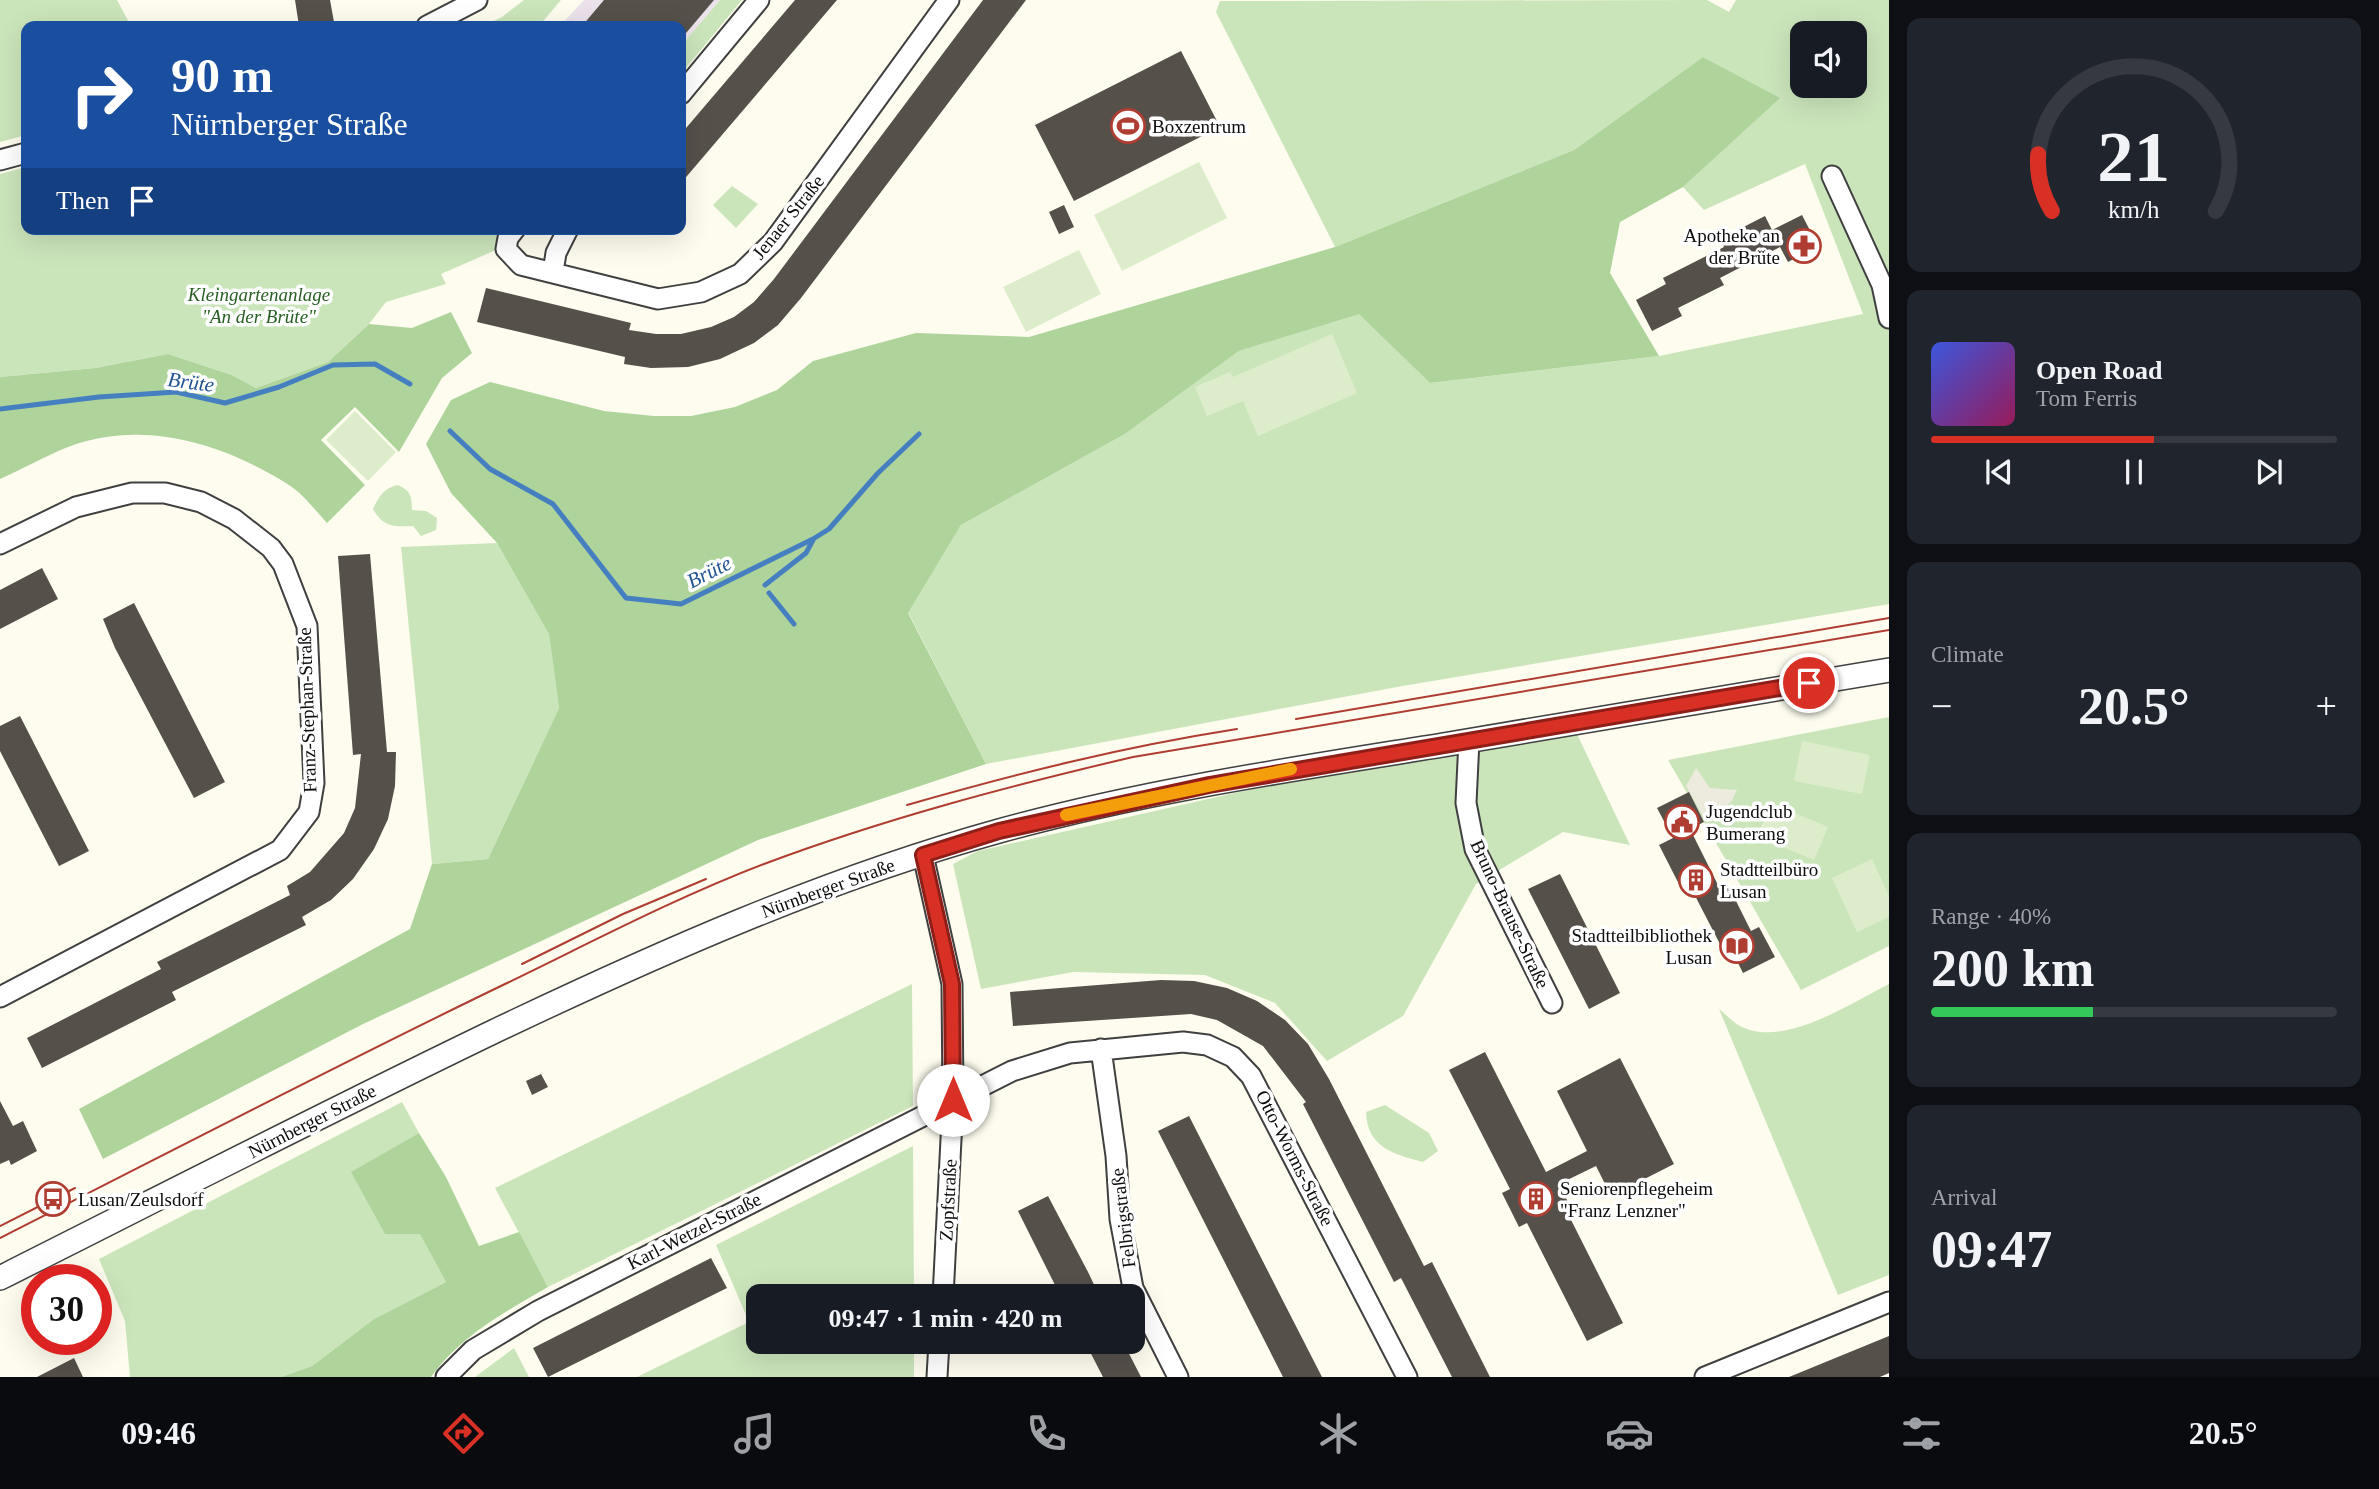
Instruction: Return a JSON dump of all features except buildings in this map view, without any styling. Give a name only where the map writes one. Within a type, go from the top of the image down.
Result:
[{"type":"street","points":[[437,21],[477,0]]},
{"type":"street","points":[[686,88],[759,0]]},
{"type":"street","name":"Jenaer Straße","points":[[510,235],[506,249],[521,265],[658,299],[701,292],[740,274],[773,242],[949,0]]},
{"type":"street","points":[[0,160],[21,154]]},
{"type":"street","points":[[1832,176],[1882,285],[1889,318]]},
{"type":"street","points":[[553,272],[563,235]]},
{"type":"street","name":"Franz-Stephan-Straße","points":[[0,544],[76,507],[132,493],[165,493],[201,502],[234,519],[271,548],[283,564],[307,626],[314,783],[309,812],[280,850],[0,997]]},
{"type":"street","name":"Nürnberger Straße","points":[[0,1278],[404,1075],[661,952],[792,899],[923,855],[999,831],[1132,800],[1294,769],[1889,670]]},
{"type":"street","name":"Bruno-Brause-Straße","points":[[1469,740],[1466,803],[1475,849],[1552,1003]]},
{"type":"street","name":"Zopfstraße","points":[[923,855],[952,984],[953,1100],[944,1284]]},
{"type":"street","name":"Otto-Worms-Straße","points":[[953,1100],[1012,1071],[1070,1053],[1195,1044],[1233,1057],[1272,1110],[1406,1377]]},
{"type":"street","name":"Felbrigstraße","points":[[1101,1049],[1116,1156],[1119,1219],[1133,1288],[1178,1377]]},
{"type":"street","name":"Karl-Wetzel-Straße","points":[[446,1377],[473,1350],[538,1311],[953,1100]]},
{"type":"street","points":[[1705,1377],[1889,1302]]},
{"type":"street","points":[[937,1377],[938,1354]]},
{"type":"shaded area","points":[[584,0],[720,0],[686,40],[686,21],[565,21]]},
{"type":"shaded area","points":[[1696,768],[1710,788],[1737,790],[1731,802],[1721,812],[1705,820],[1686,786]]},
{"type":"green space","points":[[0,0],[117,0],[128,21],[21,21],[21,136],[0,142]]},
{"type":"green space","points":[[524,0],[561,0],[543,21],[494,21]]},
{"type":"green space","points":[[720,0],[742,0],[686,68],[686,40]]},
{"type":"green space","points":[[1707,0],[1729,12],[1736,0],[1889,0],[1889,604],[1397,687],[986,764],[908,612],[961,525],[1125,434],[1239,351],[1359,313],[1430,383],[1659,356],[1863,314],[1805,164],[1704,210],[1683,187],[1779,98],[1703,57],[1574,150],[1335,247],[1216,12],[1220,1]]},
{"type":"green space","points":[[1703,57],[1780,98],[1683,187],[1620,222],[1610,273],[1659,356],[1430,383],[1359,314],[1239,351],[1125,434],[961,525],[908,613],[986,764],[758,840],[363,1024],[103,1159],[79,1109],[410,929],[432,864],[488,859],[559,708],[549,634],[497,543],[451,493],[426,444],[451,400],[490,382],[604,411],[654,416],[691,416],[735,407],[777,390],[813,361],[916,333],[1029,337],[1335,247],[1574,150]]},
{"type":"green space","points":[[1199,162],[1227,218],[1122,271],[1094,215]]},
{"type":"green space","name":"Kleingartenanlage \"An der Brüte\"","points":[[21,168],[21,235],[502,235],[496,250],[441,274],[446,284],[386,302],[369,324],[328,362],[256,388],[232,375],[168,354],[95,368],[0,377],[0,174]]},
{"type":"green space","points":[[732,186],[758,204],[736,228],[713,205]]},
{"type":"green space","points":[[1079,250],[1101,294],[1026,332],[1003,287]]},
{"type":"green space","points":[[451,312],[472,353],[442,378],[399,452],[355,407],[321,440],[365,485],[327,523],[294,489],[264,470],[211,447],[154,435],[96,439],[68,447],[0,479],[0,377],[95,368],[168,354],[232,375],[256,388],[328,362],[369,324],[412,328]]},
{"type":"green space","points":[[1332,334],[1357,393],[1258,436],[1243,401],[1207,416],[1195,387],[1230,372],[1233,377]]},
{"type":"green space","points":[[355,411],[396,452],[368,481],[326,440]]},
{"type":"green space","points":[[398,485],[410,495],[412,510],[426,511],[437,518],[436,530],[421,536],[413,526],[390,525],[377,515],[373,509],[380,496],[389,488]]},
{"type":"green space","points":[[497,543],[549,633],[559,708],[488,859],[432,864],[401,547]]},
{"type":"green space","points":[[1889,717],[1889,946],[1801,990],[1668,760]]},
{"type":"green space","points":[[1576,732],[1630,845],[1563,832],[1476,884],[1403,1016],[1327,1061],[1275,1003],[1205,975],[1073,972],[981,989],[953,864],[978,851],[1243,791]]},
{"type":"green space","points":[[1802,741],[1870,755],[1862,794],[1794,781]]},
{"type":"green space","points":[[1771,803],[1828,827],[1814,860],[1757,836]]},
{"type":"green space","points":[[1872,859],[1889,896],[1889,917],[1857,932],[1832,878]]},
{"type":"green space","points":[[912,984],[913,1106],[548,1287],[495,1188]]},
{"type":"green space","points":[[1889,984],[1889,1275],[1838,1295],[1719,1009],[1740,1026],[1757,1032],[1776,1032],[1816,1021]]},
{"type":"green space","points":[[402,1102],[419,1133],[352,1172],[420,1233],[446,1282],[374,1319],[312,1366],[281,1377],[130,1377],[125,1321],[112,1290],[112,1264],[101,1264],[99,1259]]},
{"type":"green space","points":[[1385,1105],[1429,1133],[1438,1151],[1423,1162],[1392,1152],[1377,1141],[1371,1133],[1366,1112]]},
{"type":"green space","points":[[419,1133],[446,1177],[479,1246],[519,1232],[548,1287],[469,1337],[431,1377],[281,1377],[312,1366],[374,1319],[446,1282],[420,1234],[385,1234],[351,1172]]},
{"type":"green space","points":[[913,1146],[914,1284],[746,1284],[746,1315],[716,1245]]},
{"type":"green space","points":[[746,1323],[746,1354],[914,1354],[914,1377],[637,1377]]},
{"type":"green space","points":[[514,1348],[529,1377],[475,1377]]},
{"type":"waterway","name":"Brüte","points":[[0,409],[99,397],[176,392],[225,403],[279,387],[333,365],[375,364],[410,384]]},
{"type":"waterway","name":"Brüte","points":[[450,431],[490,469],[553,504],[626,598],[681,604],[829,529],[878,473],[919,434]]},
{"type":"waterway","points":[[765,585],[806,553],[813,540]]},
{"type":"waterway","points":[[769,593],[794,624]]},
{"type":"tram line","points":[[1296,719],[1889,618]]},
{"type":"tram line","points":[[0,1238],[378,1046],[633,921],[731,877],[855,832],[993,792],[1133,757],[1889,630]]},
{"type":"tram line","points":[[907,805],[1071,762],[1237,729]]},
{"type":"tram line","points":[[522,964],[623,914],[706,879]]},
{"type":"tram line","points":[[0,1226],[75,1188]]},
{"type":"slow traffic","points":[[1066,815],[1291,769]]},
{"type":"place","name":"Boxzentrum","points":[[1128,126]]},
{"type":"place","name":"Apotheke an der Brüte","points":[[1804,246]]},
{"type":"place","name":"Jugendclub Bumerang","points":[[1682,822]]},
{"type":"place","name":"Stadtteilbüro Lusan","points":[[1696,880]]},
{"type":"place","name":"Stadtteilbibliothek Lusan","points":[[1737,946]]},
{"type":"place","name":"Lusan/Zeulsdorf","points":[[53,1199]]},
{"type":"place","name":"Seniorenpflegeheim \"Franz Lenzner\"","points":[[1536,1199]]},
{"type":"route","points":[[953,1100],[952,984],[923,855],[999,831],[1209,785],[1809,683]]}]
